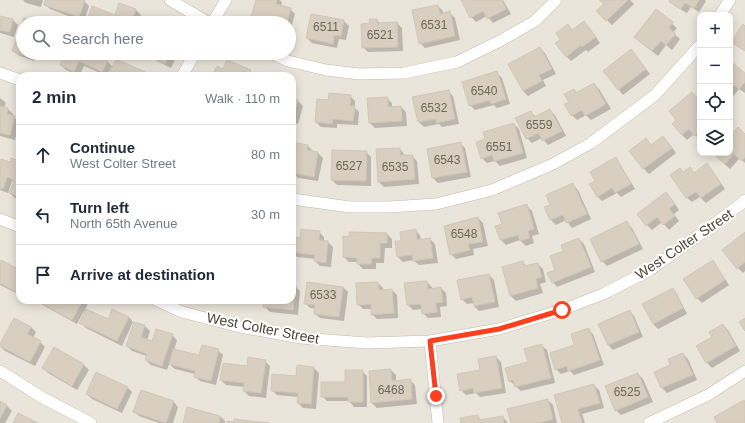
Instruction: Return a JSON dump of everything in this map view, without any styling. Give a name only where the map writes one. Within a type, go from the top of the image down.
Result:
[{"type":"street","points":[[170,0],[197,16]]},
{"type":"street","points":[[216,16],[226,0]]},
{"type":"street","points":[[286,60],[326,70],[359,74],[404,73],[457,62],[500,41],[535,21],[556,0]]},
{"type":"street","points":[[722,12],[730,0]]},
{"type":"street","points":[[296,200],[350,207],[389,207],[436,204],[492,190],[553,164],[591,143],[655,95],[697,48]]},
{"type":"street","points":[[184,72],[191,60]]},
{"type":"street","points":[[0,73],[16,79]]},
{"type":"street","name":"West Colter Street","points":[[165,304],[182,312],[240,327],[301,338],[367,343],[430,341],[499,329],[562,310],[603,294],[650,270],[745,200]]},
{"type":"street","points":[[0,219],[16,225]]},
{"type":"street","points":[[430,341],[438,423]]},
{"type":"street","points":[[0,371],[43,398],[91,423]]},
{"type":"street","points":[[649,423],[708,395],[745,371]]},
{"type":"shaded area","points":[[0,0],[745,0],[745,423],[0,423]]},
{"type":"building","points":[[45,0],[85,0],[79,16],[44,5]]},
{"type":"building","points":[[256,0],[277,0],[276,4],[291,8],[289,16],[251,16]]},
{"type":"building","points":[[461,0],[502,0],[506,9],[487,19],[483,11],[470,18]]},
{"type":"building","points":[[599,0],[628,0],[606,21],[596,11],[604,4]]},
{"type":"building","points":[[670,0],[699,0],[694,8],[685,3],[681,9],[669,2]]},
{"type":"building","points":[[119,3],[136,9],[134,16],[88,16],[92,6],[115,15]]},
{"type":"building","points":[[438,5],[440,14],[450,11],[455,36],[419,44],[412,10]]},
{"type":"building","points":[[656,9],[673,22],[669,28],[676,34],[666,45],[661,41],[652,51],[634,37]]},
{"type":"building","points":[[311,14],[344,20],[341,36],[334,35],[333,44],[306,38]]},
{"type":"building","points":[[0,16],[13,19],[10,32],[0,30]]},
{"type":"building","points":[[369,19],[377,19],[377,23],[397,22],[398,47],[362,48],[361,24],[370,23]]},
{"type":"building","points":[[584,21],[596,37],[582,47],[581,45],[566,57],[555,43],[560,40],[556,33],[568,24],[572,30]]},
{"type":"building","points":[[743,24],[745,26],[745,51],[733,43],[733,39]]},
{"type":"building","points":[[16,40],[16,52],[12,51]]},
{"type":"building","points":[[540,47],[552,69],[539,75],[542,81],[523,91],[508,64]]},
{"type":"building","points":[[631,49],[646,69],[618,90],[603,71]]},
{"type":"building","points":[[62,60],[108,60],[102,72],[79,61],[74,72],[60,65]]},
{"type":"building","points":[[116,60],[118,60],[145,72],[110,72]]},
{"type":"building","points":[[157,60],[167,60],[165,64]]},
{"type":"building","points":[[227,60],[251,70],[250,72],[214,72],[217,66],[223,69]]},
{"type":"building","points":[[733,63],[745,73],[745,82],[739,89],[733,85]]},
{"type":"building","points":[[497,71],[506,99],[491,104],[490,100],[469,106],[462,82]]},
{"type":"building","points":[[594,83],[606,104],[585,116],[582,110],[571,116],[564,104],[569,102],[564,94],[574,89],[576,93]]},
{"type":"building","points":[[449,90],[455,119],[436,123],[436,119],[418,122],[412,97]]},
{"type":"building","points":[[692,92],[697,98],[697,134],[694,136],[689,129],[682,135],[672,124],[676,120],[669,111]]},
{"type":"building","points":[[329,93],[351,95],[350,106],[355,106],[353,121],[333,119],[332,124],[315,122],[317,99],[328,100]]},
{"type":"building","points":[[388,97],[388,107],[401,106],[402,121],[369,123],[367,98]]},
{"type":"building","points":[[0,106],[8,108],[7,114],[15,116],[10,135],[0,133]]},
{"type":"building","points":[[550,109],[562,131],[542,141],[539,133],[526,139],[515,118],[531,111],[534,117]]},
{"type":"building","points":[[514,123],[523,153],[494,161],[492,155],[481,159],[476,142],[485,139],[483,132]]},
{"type":"building","points":[[738,127],[745,134],[745,157],[742,161],[734,154],[733,155],[733,132]]},
{"type":"building","points":[[663,136],[672,148],[643,169],[629,151],[646,138],[651,145]]},
{"type":"building","points":[[461,142],[467,172],[432,178],[427,149]]},
{"type":"building","points":[[296,143],[308,145],[307,150],[318,152],[314,177],[296,174]]},
{"type":"building","points":[[400,148],[400,155],[413,155],[415,179],[378,182],[376,149]]},
{"type":"building","points":[[332,150],[367,151],[366,181],[331,180]]},
{"type":"building","points":[[715,156],[732,156],[725,164]]},
{"type":"building","points":[[616,157],[631,184],[615,193],[612,188],[597,197],[589,184],[595,181],[590,172]]},
{"type":"building","points":[[11,158],[16,160],[16,196],[9,193],[14,180],[7,177],[3,189],[0,188],[0,161],[1,159],[10,162]]},
{"type":"building","points":[[707,163],[721,184],[701,198],[696,192],[686,198],[670,175],[680,168],[683,172],[690,167],[694,173]]},
{"type":"building","points":[[573,183],[587,214],[566,223],[563,215],[550,220],[544,207],[550,205],[546,195]]},
{"type":"building","points":[[666,192],[675,204],[669,209],[675,216],[663,225],[657,217],[646,226],[637,214]]},
{"type":"building","points":[[527,204],[534,229],[528,231],[530,238],[520,241],[518,235],[500,240],[495,226],[502,224],[498,213]]},
{"type":"building","points":[[478,217],[483,242],[468,244],[470,250],[450,255],[444,226]]},
{"type":"building","points":[[627,221],[639,244],[601,262],[590,239]]},
{"type":"building","points":[[301,229],[320,231],[319,240],[328,241],[326,263],[314,261],[315,255],[296,253],[296,237],[300,238]]},
{"type":"building","points":[[416,229],[417,240],[430,238],[433,258],[413,261],[412,255],[397,257],[395,241],[401,241],[400,232]]},
{"type":"building","points":[[349,232],[387,233],[387,243],[380,243],[380,258],[372,258],[371,264],[357,264],[357,258],[343,257],[343,236],[349,237]]},
{"type":"building","points":[[745,232],[745,262],[737,269],[722,250]]},
{"type":"building","points":[[579,238],[591,267],[552,283],[547,273],[555,270],[550,256],[563,251],[561,245]]},
{"type":"building","points":[[1,260],[16,268],[16,292],[0,283]]},
{"type":"building","points":[[713,260],[725,280],[696,299],[683,279]]},
{"type":"building","points":[[523,261],[524,266],[538,263],[542,277],[536,279],[538,288],[510,296],[502,267]]},
{"type":"building","points":[[489,274],[495,302],[474,306],[472,297],[461,300],[457,280]]},
{"type":"building","points":[[427,281],[428,289],[441,287],[443,302],[436,303],[437,312],[422,314],[421,304],[407,305],[404,283]]},
{"type":"building","points":[[307,282],[343,287],[339,317],[314,314],[315,305],[304,304]]},
{"type":"building","points":[[378,282],[379,290],[392,289],[394,313],[371,315],[371,304],[357,305],[356,283]]},
{"type":"building","points":[[673,288],[683,308],[653,324],[642,304]]},
{"type":"building","points":[[42,304],[81,304],[72,320]]},
{"type":"building","points":[[263,304],[294,304],[293,310],[263,307]]},
{"type":"building","points":[[86,309],[108,319],[112,309],[129,317],[117,341],[79,323]]},
{"type":"building","points":[[630,310],[639,332],[608,345],[598,324]]},
{"type":"building","points":[[14,318],[31,327],[27,334],[41,341],[30,362],[0,346]]},
{"type":"building","points":[[745,318],[745,331],[739,322]]},
{"type":"building","points":[[134,322],[145,325],[141,337],[152,341],[156,329],[173,334],[162,366],[145,360],[147,354],[126,346]]},
{"type":"building","points":[[723,324],[736,346],[706,363],[696,346],[712,337],[709,332]]},
{"type":"building","points":[[589,328],[600,360],[568,371],[567,366],[555,370],[550,353],[574,345],[571,334]]},
{"type":"building","points":[[542,344],[551,378],[515,387],[513,380],[509,382],[505,368],[528,362],[524,349]]},
{"type":"building","points":[[202,345],[219,349],[211,381],[194,377],[195,371],[169,364],[173,349],[199,355]]},
{"type":"building","points":[[54,347],[84,364],[72,386],[42,368]]},
{"type":"building","points":[[683,353],[693,375],[661,388],[654,372],[670,365],[668,359]]},
{"type":"building","points":[[496,356],[502,388],[474,393],[473,388],[460,391],[457,374],[480,370],[478,359]]},
{"type":"building","points":[[248,357],[266,360],[261,393],[243,391],[244,383],[220,380],[223,363],[247,366]]},
{"type":"building","points":[[297,365],[314,367],[311,404],[297,403],[298,393],[271,391],[272,374],[296,376]]},
{"type":"building","points":[[391,369],[392,381],[411,379],[412,399],[371,403],[369,371]]},
{"type":"building","points":[[345,370],[363,370],[363,402],[348,402],[348,397],[321,397],[321,382],[345,382]]},
{"type":"building","points":[[96,372],[128,387],[117,409],[86,394]]},
{"type":"building","points":[[638,373],[648,397],[615,411],[605,386]]},
{"type":"building","points":[[594,384],[600,403],[578,409],[582,423],[562,423],[554,395]]},
{"type":"building","points":[[141,390],[174,401],[166,423],[133,412]]},
{"type":"building","points":[[548,399],[553,419],[539,423],[511,423],[507,409]]},
{"type":"building","points":[[744,400],[745,423],[717,423],[714,417]]},
{"type":"building","points":[[0,401],[7,405],[0,419]]},
{"type":"building","points":[[187,407],[220,416],[219,423],[183,423]]},
{"type":"building","points":[[18,413],[38,423],[13,423]]},
{"type":"building","points":[[478,415],[479,420],[503,416],[504,423],[461,423],[460,418]]},
{"type":"building","points":[[234,419],[269,423],[227,423],[227,421],[234,422]]},
{"type":"route","points":[[436,396],[430,341],[499,329],[562,310]]}]
